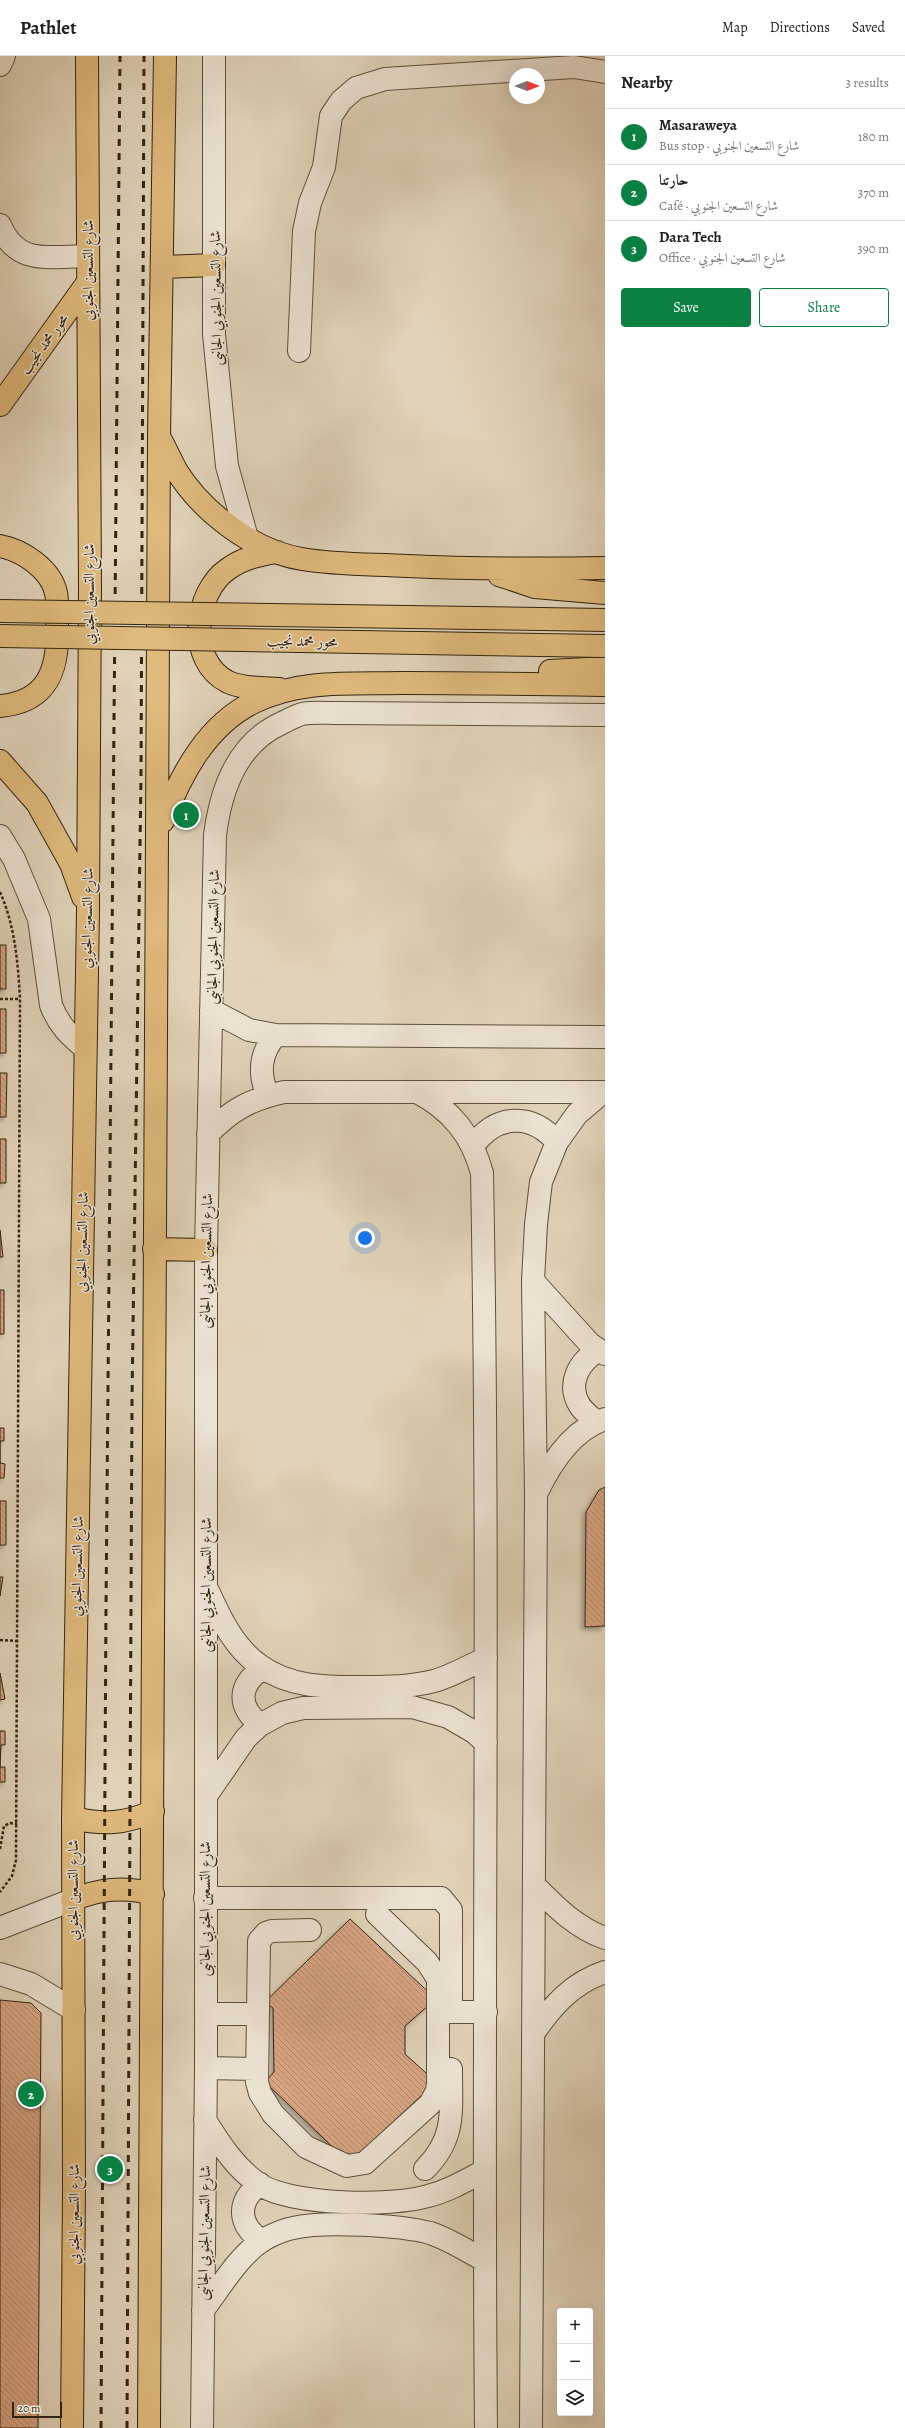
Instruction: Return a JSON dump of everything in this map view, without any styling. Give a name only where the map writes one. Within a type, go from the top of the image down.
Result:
[{"type":"main road","name":"شارع التسعين الجنوبي","points":[[72,2428],[74,2010],[72,1900],[88,911],[87,56]]},
{"type":"main road","points":[[149,2428],[153,1894],[154,1249],[158,834],[159,436],[163,266],[165,56]]},
{"type":"main road","points":[[163,266],[214,265]]},
{"type":"main road","name":"محور محمد نجيب","points":[[0,405],[88,282]]},
{"type":"main road","points":[[159,436],[177,471],[198,498],[221,520],[247,538],[277,552],[324,562],[482,569],[605,568]]},
{"type":"main road","points":[[0,546],[26,555],[44,571],[56,592],[58,651],[50,679],[29,700],[0,706]]},
{"type":"main road","points":[[277,552],[251,557],[223,574],[209,588],[201,609],[200,632],[203,654],[213,670],[228,682],[246,686],[284,690]]},
{"type":"main road","points":[[482,569],[535,587],[605,593]]},
{"type":"main road","name":"محور محمد نجيب","points":[[0,611],[605,620]]},
{"type":"main road","name":"محور محمد نجيب","points":[[0,636],[605,646]]},
{"type":"main road","points":[[482,682],[549,671],[605,668]]},
{"type":"main road","points":[[158,834],[174,793],[204,744],[226,720],[254,702],[284,690],[324,684],[482,682],[605,686]]},
{"type":"main road","points":[[0,761],[37,803],[71,864],[88,911]]},
{"type":"main road","points":[[154,1249],[206,1250]]},
{"type":"main road","points":[[73,1818],[106,1823],[139,1818],[153,1812]]},
{"type":"main road","points":[[72,1900],[92,1892],[112,1888],[134,1889],[153,1894]]},
{"type":"street","points":[[0,65],[4,56]]},
{"type":"street","name":"شارع التسعين الجنوبي الجانبى","points":[[214,56],[214,334],[227,466],[247,538]]},
{"type":"street","points":[[299,351],[306,217],[322,177],[331,116],[341,100],[356,88],[380,80],[582,62],[605,72]]},
{"type":"street","points":[[0,225],[13,246],[29,256],[88,256]]},
{"type":"street","name":"شارع التسعين الجنوبي الجانبى","points":[[202,2428],[206,2068],[206,1250],[216,827],[219,804],[230,775],[246,750],[271,728],[301,714],[605,715]]},
{"type":"street","points":[[0,836],[14,859],[39,919],[51,1005],[55,1015],[66,1031],[85,1048]]},
{"type":"street","points":[[211,1010],[249,1030],[276,1035],[605,1037]]},
{"type":"street","points":[[268,1096],[263,1082],[261,1068],[265,1050],[276,1035]]},
{"type":"street","points":[[208,1134],[224,1117],[240,1107],[268,1096],[284,1092],[604,1092]]},
{"type":"street","points":[[417,1092],[445,1109],[461,1127],[473,1146],[482,1173],[486,1409],[486,2012],[484,2172],[486,2428]]},
{"type":"street","points":[[531,2428],[536,1494],[533,1281],[536,1224],[542,1182],[557,1142],[577,1114],[604,1092]]},
{"type":"street","points":[[473,1146],[490,1128],[514,1120],[543,1128],[557,1142]]},
{"type":"street","points":[[533,1281],[583,1336],[602,1352]]},
{"type":"street","points":[[536,1494],[550,1466],[570,1443],[600,1420],[580,1406],[574,1384],[581,1364],[589,1356],[602,1352]]},
{"type":"street","points":[[206,1585],[228,1632],[242,1650],[263,1668],[298,1684],[320,1687],[402,1687],[451,1675],[486,1658]]},
{"type":"street","points":[[260,1725],[249,1716],[244,1703],[244,1689],[251,1676],[263,1668]]},
{"type":"street","points":[[206,1796],[246,1738],[260,1725],[282,1713],[303,1708],[412,1707],[454,1720],[474,1732],[486,1743]]},
{"type":"street","points":[[534,1886],[564,1915],[580,1926],[605,1938]]},
{"type":"street","points":[[205,1898],[441,1898],[451,1910],[445,2012],[445,2064],[450,2124],[446,2141],[437,2156],[425,2169]]},
{"type":"street","points":[[0,1928],[72,1900]]},
{"type":"street","points":[[377,1914],[434,1970],[445,2012]]},
{"type":"street","points":[[310,1930],[266,1933],[259,1941],[257,2082],[265,2104],[300,2143],[318,2154],[353,2166],[365,2163],[430,2104],[437,2091],[445,2064]]},
{"type":"street","points":[[533,2034],[560,1999],[576,1986],[605,1972]]},
{"type":"street","points":[[0,1974],[31,1984],[74,2010]]},
{"type":"street","points":[[445,2012],[486,2012]]},
{"type":"street","points":[[206,2014],[257,2014]]},
{"type":"street","points":[[445,2064],[485,2064]]},
{"type":"street","points":[[206,2068],[257,2069]]},
{"type":"street","points":[[205,2120],[238,2167],[260,2184],[295,2198],[388,2202],[427,2196],[445,2190],[484,2172]]},
{"type":"street","points":[[260,2184],[251,2192],[245,2202],[243,2213],[245,2225],[252,2234],[262,2241]]},
{"type":"street","points":[[203,2310],[240,2262],[262,2241],[276,2233],[310,2225],[395,2227],[444,2238],[484,2260]]},
{"type":"path","points":[[0,892],[5,903],[18,956],[20,1000],[17,1824],[16,1860],[12,1876],[0,1892]]},
{"type":"path","points":[[0,1000],[20,1000]]},
{"type":"path","points":[[0,1640],[17,1641]]},
{"type":"path","points":[[0,1849],[4,1826],[10,1823],[17,1824]]},
{"type":"building","points":[[0,945],[6,945],[6,989],[0,989]]},
{"type":"building","points":[[0,1009],[6,1009],[6,1053],[0,1053]]},
{"type":"building","points":[[0,1073],[7,1073],[6,1117],[0,1117]]},
{"type":"building","points":[[0,1139],[6,1139],[6,1183],[0,1183]]},
{"type":"building","points":[[0,1230],[3,1257],[0,1257]]},
{"type":"building","points":[[0,1290],[4,1290],[4,1334],[0,1334]]},
{"type":"building","points":[[0,1428],[4,1428],[4,1441],[0,1441]]},
{"type":"building","points":[[0,1463],[5,1464],[4,1478],[0,1478]]},
{"type":"building","points":[[605,1487],[605,1626],[585,1627],[586,1512],[599,1490]]},
{"type":"building","points":[[0,1501],[6,1501],[6,1545],[0,1545]]},
{"type":"building","points":[[0,1577],[3,1577],[0,1596]]},
{"type":"building","points":[[0,1673],[5,1699],[0,1700]]},
{"type":"building","points":[[0,1731],[5,1731],[5,1745],[1,1745],[0,1767]]},
{"type":"building","points":[[0,1767],[5,1767],[5,1782],[0,1782]]},
{"type":"building","points":[[350,1919],[436,1999],[405,2026],[405,2054],[436,2082],[349,2163],[265,2082],[274,2072],[273,2008],[265,2002]]},
{"type":"building","points":[[0,2000],[31,2003],[41,2013],[38,2428],[0,2428]]},
{"type":"railway","points":[[101,2428],[106,1607],[120,56]]},
{"type":"railway","points":[[127,2428],[132,1399],[141,776],[144,56]]},
{"type":"place","name":"Masaraweya","points":[[186,815]]},
{"type":"place","name":"حارتنا","points":[[31,2094]]},
{"type":"place","name":"Dara Tech","points":[[110,2169]]}]
